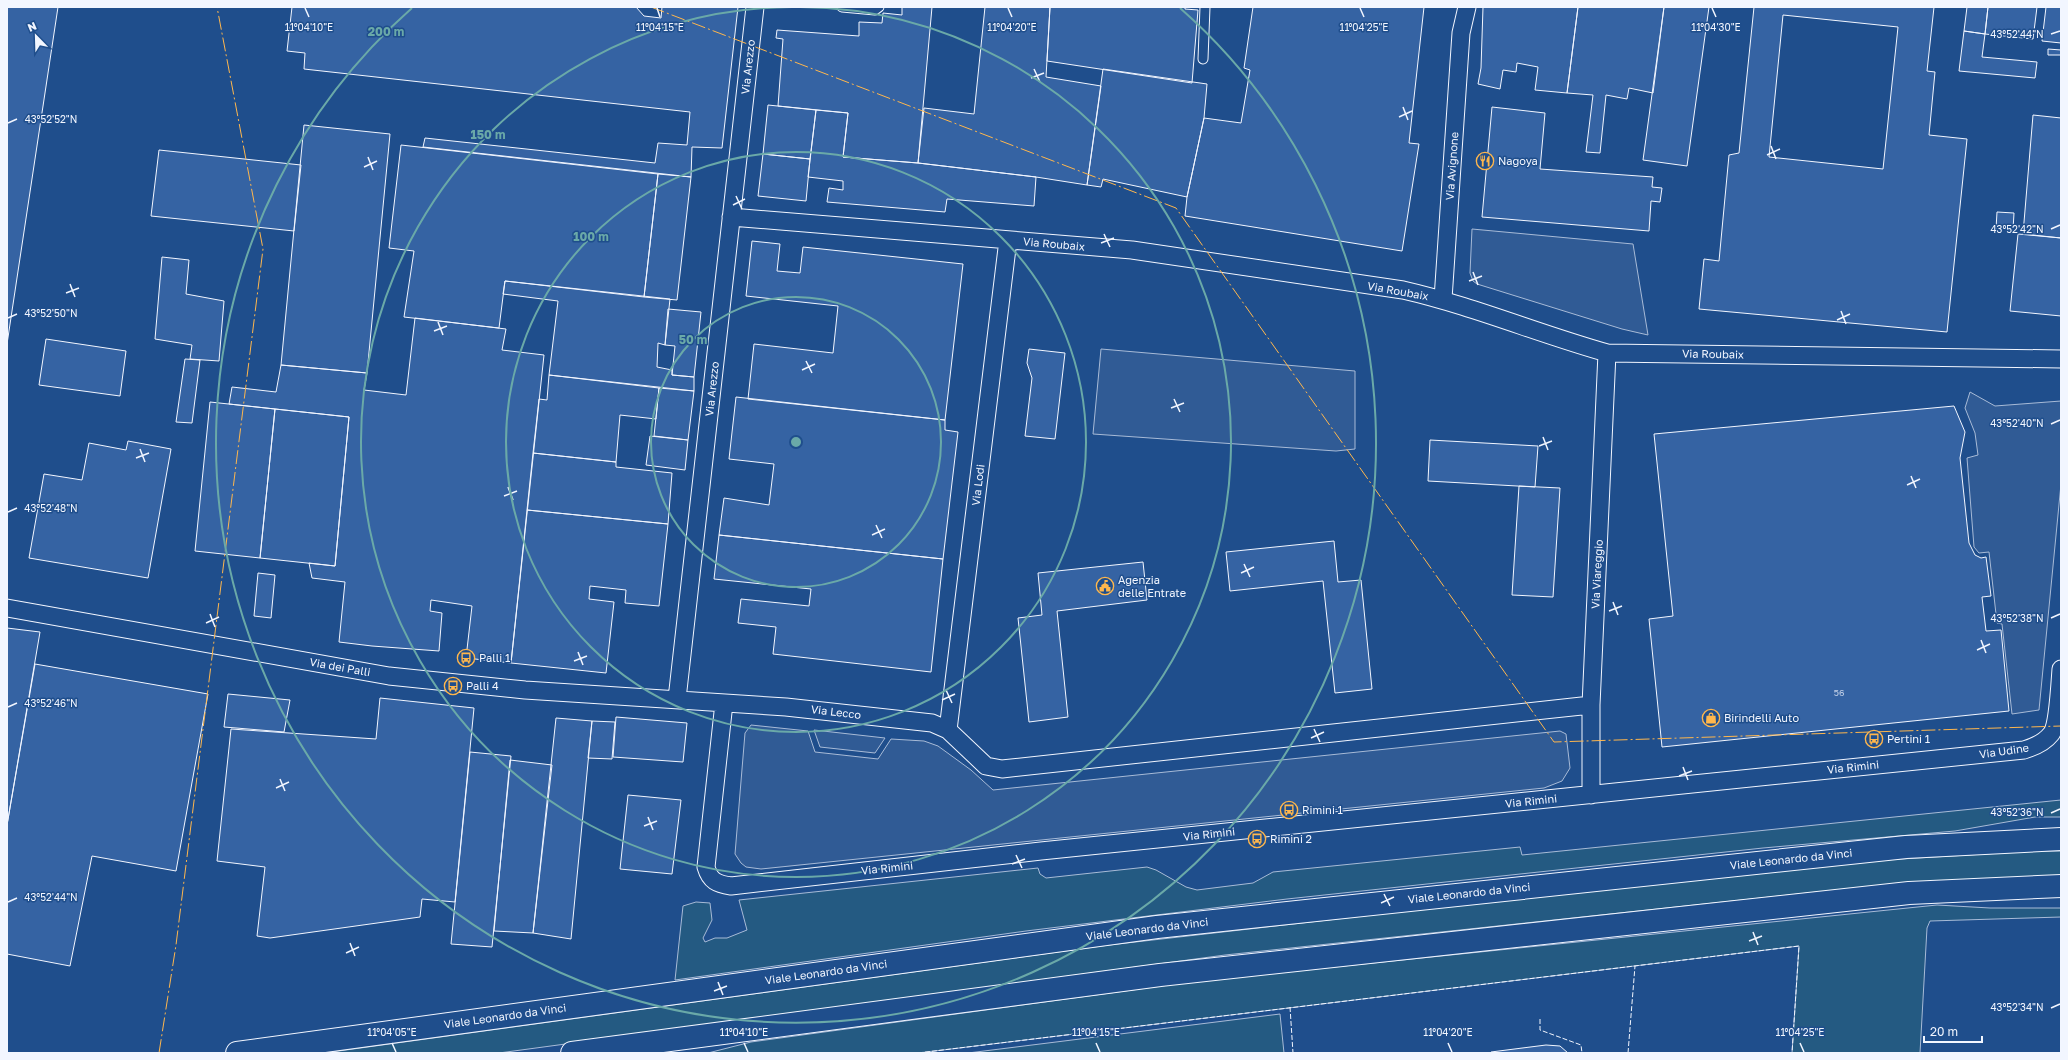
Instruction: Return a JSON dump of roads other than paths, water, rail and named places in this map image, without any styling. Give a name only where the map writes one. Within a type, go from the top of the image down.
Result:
[{"type":"highway","name":"Viale Leonardo da Vinci","points":[[237,1053],[1158,927],[1906,847],[2061,839]]},
{"type":"highway","points":[[572,1053],[1160,975],[1705,914],[1909,893],[2061,886]]},
{"type":"highway","points":[[625,1053],[663,1041]]},
{"type":"street","name":"Via Arezzo","points":[[677,699],[755,7]]},
{"type":"street","name":"Via Avignone","points":[[1458,7],[1461,33]]},
{"type":"street","name":"Via Avignone","points":[[1443,299],[1461,33],[1467,7]]},
{"type":"street","name":"Via Roubaix","points":[[731,217],[1132,250],[1403,290],[1443,299],[1562,341],[1607,353],[2061,359]]},
{"type":"street","name":"Via Lodi","points":[[948,730],[1008,240]]},
{"type":"street","name":"Via Viareggio","points":[[1591,795],[1591,705],[1607,353]]},
{"type":"street","name":"Via dei Palli","points":[[7,608],[389,676],[525,690],[724,703]]},
{"type":"street","name":"Via Udine","points":[[1910,761],[2005,752],[2037,746],[2052,734],[2056,716],[2061,669]]},
{"type":"street","name":"Via Lecco","points":[[724,703],[786,706],[932,724],[948,730]]},
{"type":"street","name":"Via Rimini","points":[[724,703],[706,868],[708,876],[713,882],[720,885],[730,886],[1033,852],[1910,761]]},
{"type":"street","points":[[948,730],[986,766],[1002,770],[1591,705]]},
{"type":"lane","points":[[842,7],[875,10],[879,7]]},
{"type":"lane","points":[[1203,59],[1206,7]]},
{"type":"place","name":"Nagoya","points":[[1485,161]]},
{"type":"place","name":"Agenzia delle Entrate","points":[[1105,586]]},
{"type":"place","name":"Palli 1","points":[[466,658]]},
{"type":"place","name":"Palli 4","points":[[453,686]]},
{"type":"place","name":"Birindelli Auto","points":[[1711,718]]},
{"type":"place","name":"Pertini 1","points":[[1874,739]]},
{"type":"place","name":"Rimini 1","points":[[1289,810]]},
{"type":"place","name":"Rimini 2","points":[[1257,839]]}]
